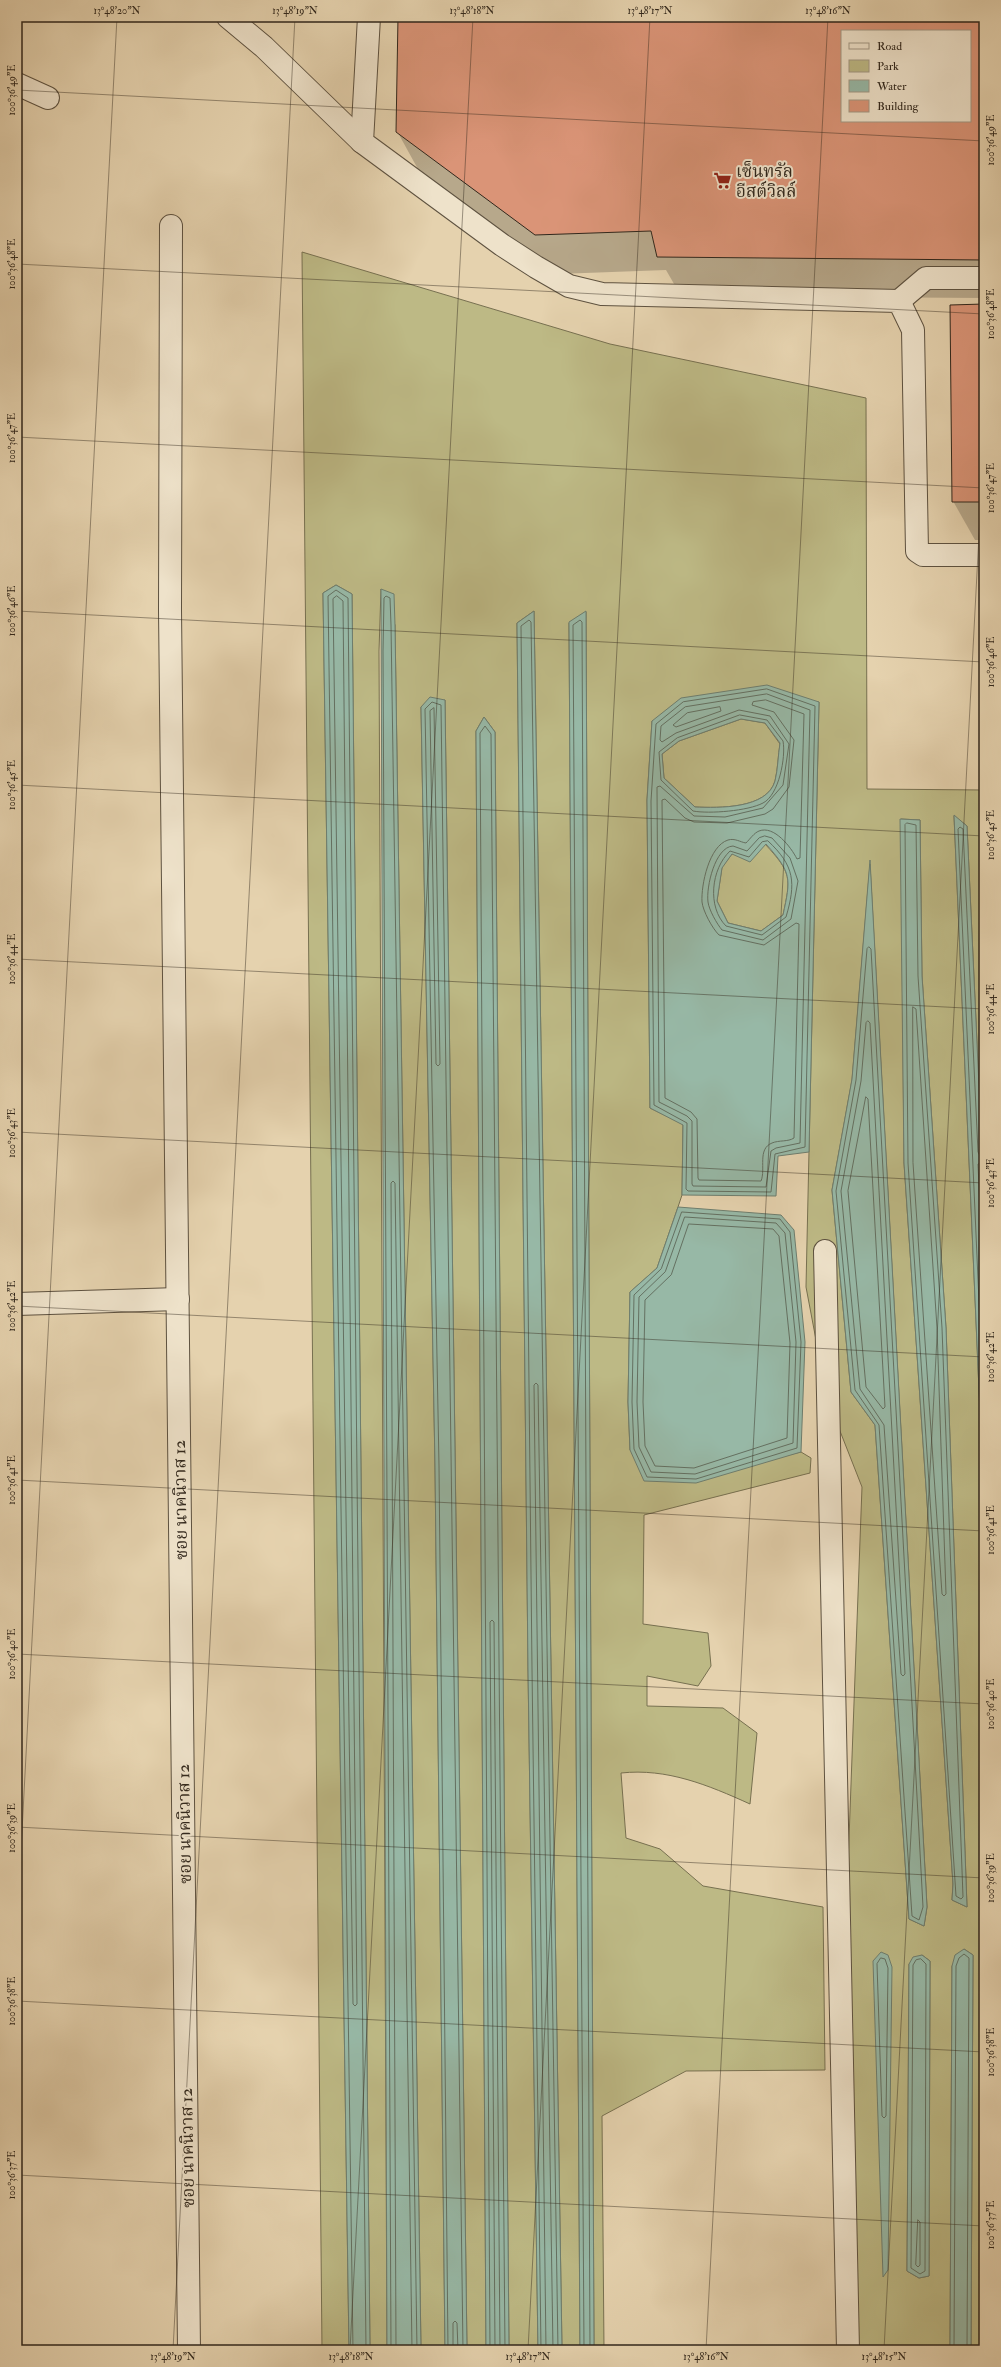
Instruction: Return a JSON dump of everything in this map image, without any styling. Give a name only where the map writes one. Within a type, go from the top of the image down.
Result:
[{"type":"street","points":[[228,17],[264,47],[362,142],[502,245],[569,286],[602,294],[899,301],[926,278],[984,278]]},
{"type":"street","points":[[362,142],[369,17]]},
{"type":"street","points":[[17,84],[48,98]]},
{"type":"street","name":"ซอย นาคนิวาส 12","points":[[171,226],[170,610],[189,2350]]},
{"type":"street","points":[[899,301],[913,330],[917,551],[923,555],[984,555]]},
{"type":"street","points":[[825,1251],[848,2350]]},
{"type":"street","points":[[17,1304],[178,1299]]},
{"type":"green space","points":[[302,252],[610,344],[866,398],[867,789],[984,790],[984,1195],[967,826],[954,816],[984,1505],[984,2350],[971,2350],[973,1955],[964,1949],[952,1966],[950,2350],[855,2350],[847,1893],[862,1487],[827,1398],[806,1287],[819,702],[652,721],[647,800],[650,1108],[683,1124],[682,1195],[657,1268],[630,1292],[628,1402],[630,1450],[788,1455],[801,1452],[811,1458],[810,1473],[644,1515],[643,1624],[708,1633],[711,1666],[698,1686],[647,1676],[647,1706],[723,1708],[757,1733],[750,1804],[719,1790],[671,1776],[655,1773],[621,1773],[626,1838],[660,1849],[703,1886],[823,1907],[825,2070],[686,2071],[602,2116],[604,2350],[594,2350],[586,612],[569,623],[580,2350],[562,2350],[534,611],[517,623],[528,1669],[538,2350],[509,2350],[495,732],[484,717],[476,731],[486,2350],[467,2350],[445,700],[421,707],[435,1466],[445,2350],[421,2350],[395,625],[381,589],[379,651],[387,2350],[370,2350],[352,594],[336,585],[323,593],[349,2350],[322,2350]],"holes":[[[901,819],[920,820],[922,976],[946,1328],[967,1907],[952,1900],[953,1884],[904,1163]],[[870,864],[927,1907],[924,1926],[909,1919],[875,1425],[851,1392],[832,1190],[852,1080]],[[922,1955],[930,1961],[929,2276],[919,2278],[907,2271],[909,1964]]]},
{"type":"green space","points":[[741,719],[765,723],[780,744],[775,781],[770,790],[762,797],[752,802],[729,807],[695,807],[664,778],[662,754],[679,741]]},
{"type":"green space","points":[[765,844],[785,869],[787,876],[788,884],[783,915],[761,931],[728,923],[717,901],[722,867],[732,854]]},
{"type":"water","points":[[336,585],[352,594],[370,2350],[349,2350],[323,593]]},
{"type":"water","points":[[381,589],[394,594],[395,625],[421,2350],[387,2350]]},
{"type":"water","points":[[534,611],[562,2350],[538,2350],[528,1669],[517,623]]},
{"type":"water","points":[[586,611],[594,2350],[580,2350],[569,622]]},
{"type":"water","points":[[767,685],[819,702],[809,1152],[778,1156],[776,1196],[682,1195],[683,1125],[650,1108],[647,800],[652,721],[681,698]],"holes":[[[741,719],[765,723],[780,743],[775,781],[770,790],[762,797],[752,802],[729,807],[695,807],[664,778],[662,754],[679,741]],[[766,844],[781,862],[787,876],[788,884],[783,915],[761,931],[728,923],[717,901],[722,868],[732,854],[750,862]]]},
{"type":"water","points":[[430,697],[445,700],[467,2350],[445,2350],[435,1466],[421,707]]},
{"type":"water","points":[[484,717],[495,732],[509,2350],[486,2350],[476,731]]},
{"type":"water","points":[[954,815],[967,826],[984,1195],[984,1505]]},
{"type":"water","points":[[900,819],[920,820],[922,976],[946,1328],[967,1907],[952,1900],[953,1884],[904,1163]]},
{"type":"water","points":[[870,860],[927,1907],[924,1926],[909,1919],[875,1425],[851,1392],[832,1190],[852,1079]]},
{"type":"water","points":[[678,1207],[781,1215],[794,1230],[805,1342],[801,1452],[696,1483],[644,1481],[630,1450],[628,1402],[630,1292],[657,1268]]},
{"type":"water","points":[[964,1949],[973,1955],[971,2350],[950,2350],[952,1966],[955,1955]]},
{"type":"water","points":[[881,1952],[888,1955],[892,1967],[888,2270],[883,2277],[873,1961]]},
{"type":"water","points":[[922,1955],[930,1961],[929,2276],[919,2278],[907,2271],[909,1964],[913,1957]]},
{"type":"building","name":"เซ็นทรัล อีสต์วิลล์","points":[[398,17],[984,17],[984,260],[657,257],[651,231],[535,235],[396,132]]},
{"type":"building","points":[[984,304],[984,502],[952,502],[950,305]]},
{"type":"place","name":"เซ็นทรัล อีสต์วิลล์","points":[[723,181]]}]
